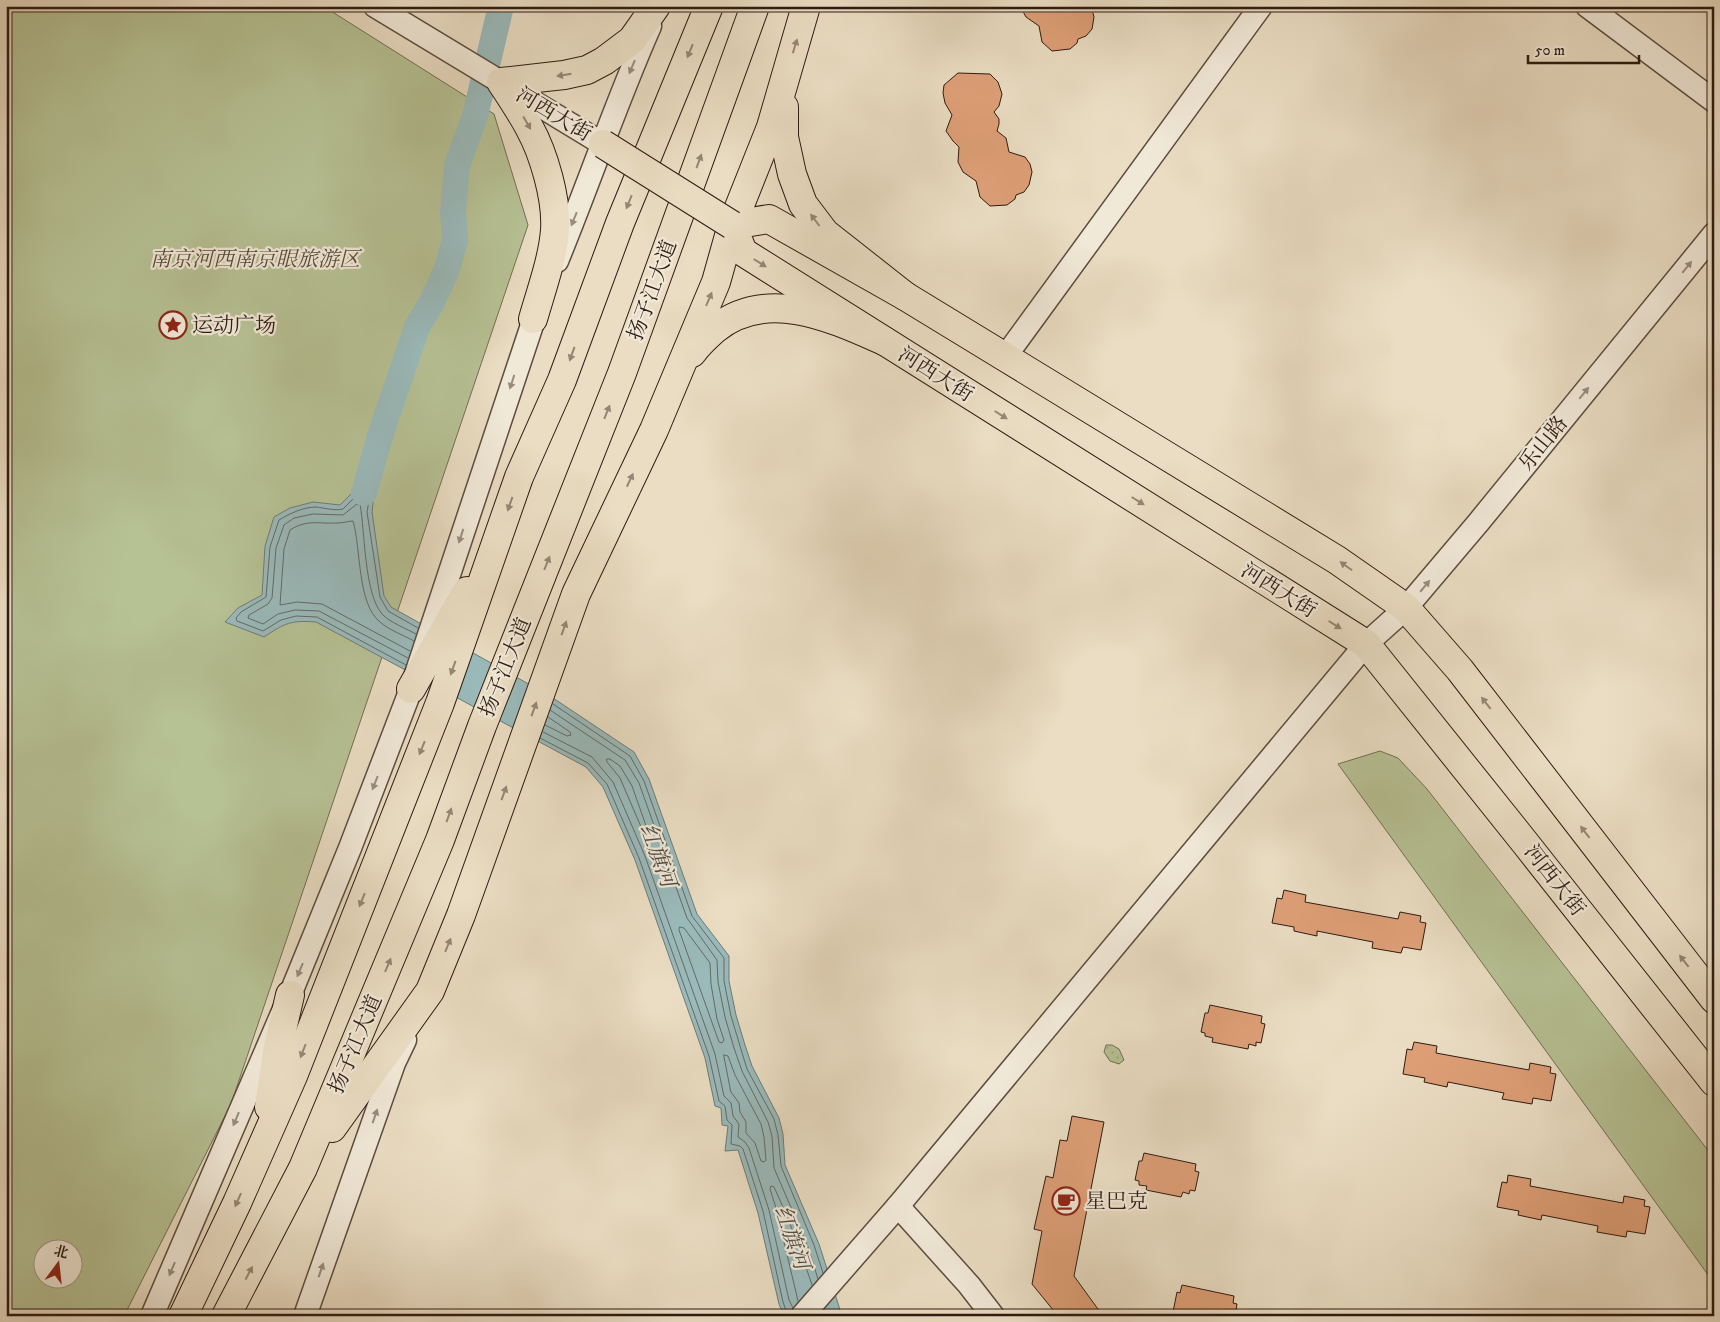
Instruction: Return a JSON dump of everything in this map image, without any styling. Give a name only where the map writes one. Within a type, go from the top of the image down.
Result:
[{"type":"main road","points":[[533,319],[546,275],[555,230],[553,197],[544,164],[530,129],[501,81],[564,75],[587,70],[604,61],[632,40],[657,6]]},
{"type":"main road","points":[[411,689],[497,540],[519,478],[562,380],[620,223],[708,6]]},
{"type":"main road","name":"扬子江大道","points":[[226,1316],[304,1168],[440,840],[482,726],[622,374],[755,6]]},
{"type":"main road","points":[[304,1168],[430,991],[460,915],[576,594],[654,430],[716,282],[732,225],[771,127],[806,6]]},
{"type":"main road","points":[[787,72],[784,137],[792,174],[803,204],[825,233],[905,296]]},
{"type":"main road","name":"河西大街","points":[[603,144],[732,225],[743,252],[1366,644],[1714,1082]]},
{"type":"main road","points":[[732,225],[769,219],[905,296],[1337,560],[1406,608],[1460,670],[1714,999]]},
{"type":"main road","points":[[672,387],[699,342],[727,319],[744,312],[767,308],[791,309],[812,313],[844,323],[884,341]]},
{"type":"main road","points":[[183,1316],[237,1202],[297,1067],[440,703],[449,625]]},
{"type":"main road","points":[[265,1139],[277,1052],[290,995]]},
{"type":"street","name":"河西大街","points":[[375,6],[603,144]]},
{"type":"street","points":[[449,625],[533,319],[657,6]]},
{"type":"street","points":[[1006,357],[1261,6]]},
{"type":"street","points":[[1587,6],[1714,101]]},
{"type":"street","name":"乐山路","points":[[802,1316],[898,1206],[1366,644],[1406,608],[1478,524],[1714,234]]},
{"type":"street","points":[[152,1316],[290,995],[350,848],[411,689]]},
{"type":"street","points":[[305,1316],[394,1063],[430,991]]},
{"type":"street","points":[[898,1206],[969,1284],[993,1316]]},
{"type":"green space","name":"南京河西南京眼旅游区","points":[[6,6],[323,6],[494,114],[528,225],[231,1104],[124,1316],[6,1316]]},
{"type":"green space","points":[[1380,751],[1398,758],[1427,789],[1714,1158],[1714,1283],[1338,764]]},
{"type":"green space","points":[[1106,1045],[1112,1045],[1119,1049],[1124,1060],[1119,1064],[1110,1061],[1104,1052]]},
{"type":"water","name":"红旗河","points":[[368,454],[381,462],[372,512],[384,596],[391,607],[550,696],[634,752],[649,779],[697,914],[729,956],[729,981],[745,1045],[752,1066],[779,1118],[783,1134],[785,1165],[819,1244],[842,1316],[784,1316],[779,1304],[758,1213],[738,1150],[725,1151],[728,1126],[722,1125],[721,1108],[715,1106],[705,1058],[635,860],[603,787],[586,767],[316,622],[294,622],[277,628],[264,637],[225,622],[238,608],[262,595],[265,546],[274,517],[290,508],[313,502],[340,505],[357,488]]},
{"type":"building","points":[[1020,6],[1091,6],[1094,17],[1092,29],[1086,36],[1078,39],[1077,43],[1070,49],[1052,51],[1042,42],[1039,26],[1026,17]]},
{"type":"building","points":[[958,73],[990,74],[998,82],[1002,94],[999,106],[994,112],[999,119],[997,131],[1006,138],[1009,152],[1025,157],[1030,164],[1032,172],[1029,185],[1024,192],[1016,195],[1015,199],[1007,205],[990,206],[980,197],[976,181],[963,172],[958,162],[959,147],[946,131],[952,115],[945,103],[944,85]]},
{"type":"building","points":[[1284,890],[1306,895],[1305,902],[1398,919],[1400,912],[1421,916],[1420,922],[1426,923],[1421,950],[1403,947],[1401,953],[1372,948],[1373,942],[1317,931],[1317,936],[1294,931],[1294,927],[1272,923],[1277,898],[1282,899]]},
{"type":"building","points":[[1210,1005],[1262,1016],[1261,1023],[1265,1024],[1261,1043],[1256,1042],[1256,1046],[1249,1044],[1248,1049],[1212,1042],[1213,1038],[1205,1036],[1205,1033],[1201,1032],[1205,1013],[1208,1013]]},
{"type":"building","points":[[1414,1042],[1437,1046],[1436,1053],[1529,1070],[1530,1063],[1551,1067],[1550,1073],[1556,1074],[1551,1101],[1533,1098],[1532,1104],[1502,1099],[1504,1093],[1448,1082],[1447,1087],[1424,1082],[1425,1078],[1403,1074],[1407,1049],[1412,1050]]},
{"type":"building","points":[[1072,1116],[1104,1122],[1074,1276],[1103,1316],[1058,1316],[1032,1284],[1042,1231],[1034,1229],[1046,1176],[1053,1178],[1060,1140],[1067,1141]]},
{"type":"building","points":[[1144,1153],[1196,1164],[1195,1171],[1199,1172],[1195,1191],[1190,1190],[1189,1194],[1183,1192],[1181,1197],[1146,1190],[1147,1186],[1139,1185],[1139,1181],[1135,1180],[1139,1161],[1142,1161]]},
{"type":"building","points":[[1508,1175],[1531,1179],[1530,1186],[1623,1203],[1624,1196],[1645,1200],[1644,1206],[1650,1207],[1645,1234],[1627,1231],[1626,1237],[1597,1232],[1598,1226],[1542,1215],[1541,1220],[1518,1215],[1519,1211],[1497,1207],[1502,1182],[1507,1183]]},
{"type":"building","points":[[1182,1285],[1234,1296],[1233,1303],[1237,1304],[1235,1316],[1177,1316],[1178,1312],[1173,1312],[1177,1292],[1180,1293]]},
{"type":"waterway","points":[[364,493],[380,436],[417,327],[432,302],[447,269],[455,240],[453,212],[457,165],[475,116],[501,6]]},
{"type":"place","name":"运动广场","points":[[173,325]]},
{"type":"place","name":"星巴克","points":[[1066,1201]]}]
